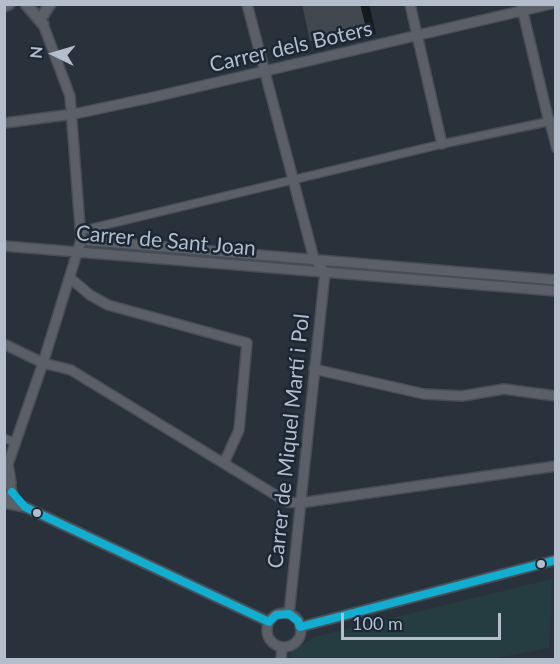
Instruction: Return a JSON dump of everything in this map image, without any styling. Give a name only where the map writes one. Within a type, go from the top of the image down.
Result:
[{"type":"street","points":[[4,6],[9,4]]},
{"type":"street","points":[[26,4],[41,14],[74,114],[81,235],[79,252],[43,363],[16,443],[6,465],[9,484],[4,503],[25,507],[270,622]]},
{"type":"street","points":[[41,14],[50,4]]},
{"type":"street","points":[[247,4],[314,259],[325,272]]},
{"type":"street","points":[[410,4],[442,144]]},
{"type":"street","name":"Carrer dels Boters","points":[[4,123],[74,114],[264,72],[522,8],[551,4]]},
{"type":"street","points":[[522,8],[552,121],[555,149]]},
{"type":"street","points":[[81,235],[292,180],[442,144],[552,121]]},
{"type":"street","name":"Carrer de Sant Joan","points":[[81,235],[314,259],[555,280]]},
{"type":"street","name":"Carrer de Sant Joan","points":[[4,246],[555,291]]},
{"type":"street","name":"Carrer de Miquel Martí i Pol","points":[[289,614],[325,272]]},
{"type":"street","points":[[70,278],[90,295],[108,305],[247,343],[239,430],[224,464]]},
{"type":"street","points":[[4,344],[43,363],[71,370],[288,502],[300,503],[555,466]]},
{"type":"street","points":[[314,369],[424,394],[462,396],[504,389],[555,396]]},
{"type":"street","points":[[4,438],[16,443]]},
{"type":"street","points":[[9,484],[25,507]]},
{"type":"street","points":[[300,627],[555,560]]},
{"type":"street","points":[[289,614],[294,616],[300,627],[298,640],[282,647],[270,639],[267,628],[276,615],[289,614]]},
{"type":"street","points":[[281,660],[282,647]]},
{"type":"green space","points":[[552,579],[549,648],[486,660],[291,659],[291,652],[314,637]]},
{"type":"building","points":[[302,4],[360,4],[366,28],[310,41]]},
{"type":"transit line","points":[[12,492],[25,507],[269,622],[276,615],[289,614],[298,621],[300,627],[556,560]]}]
